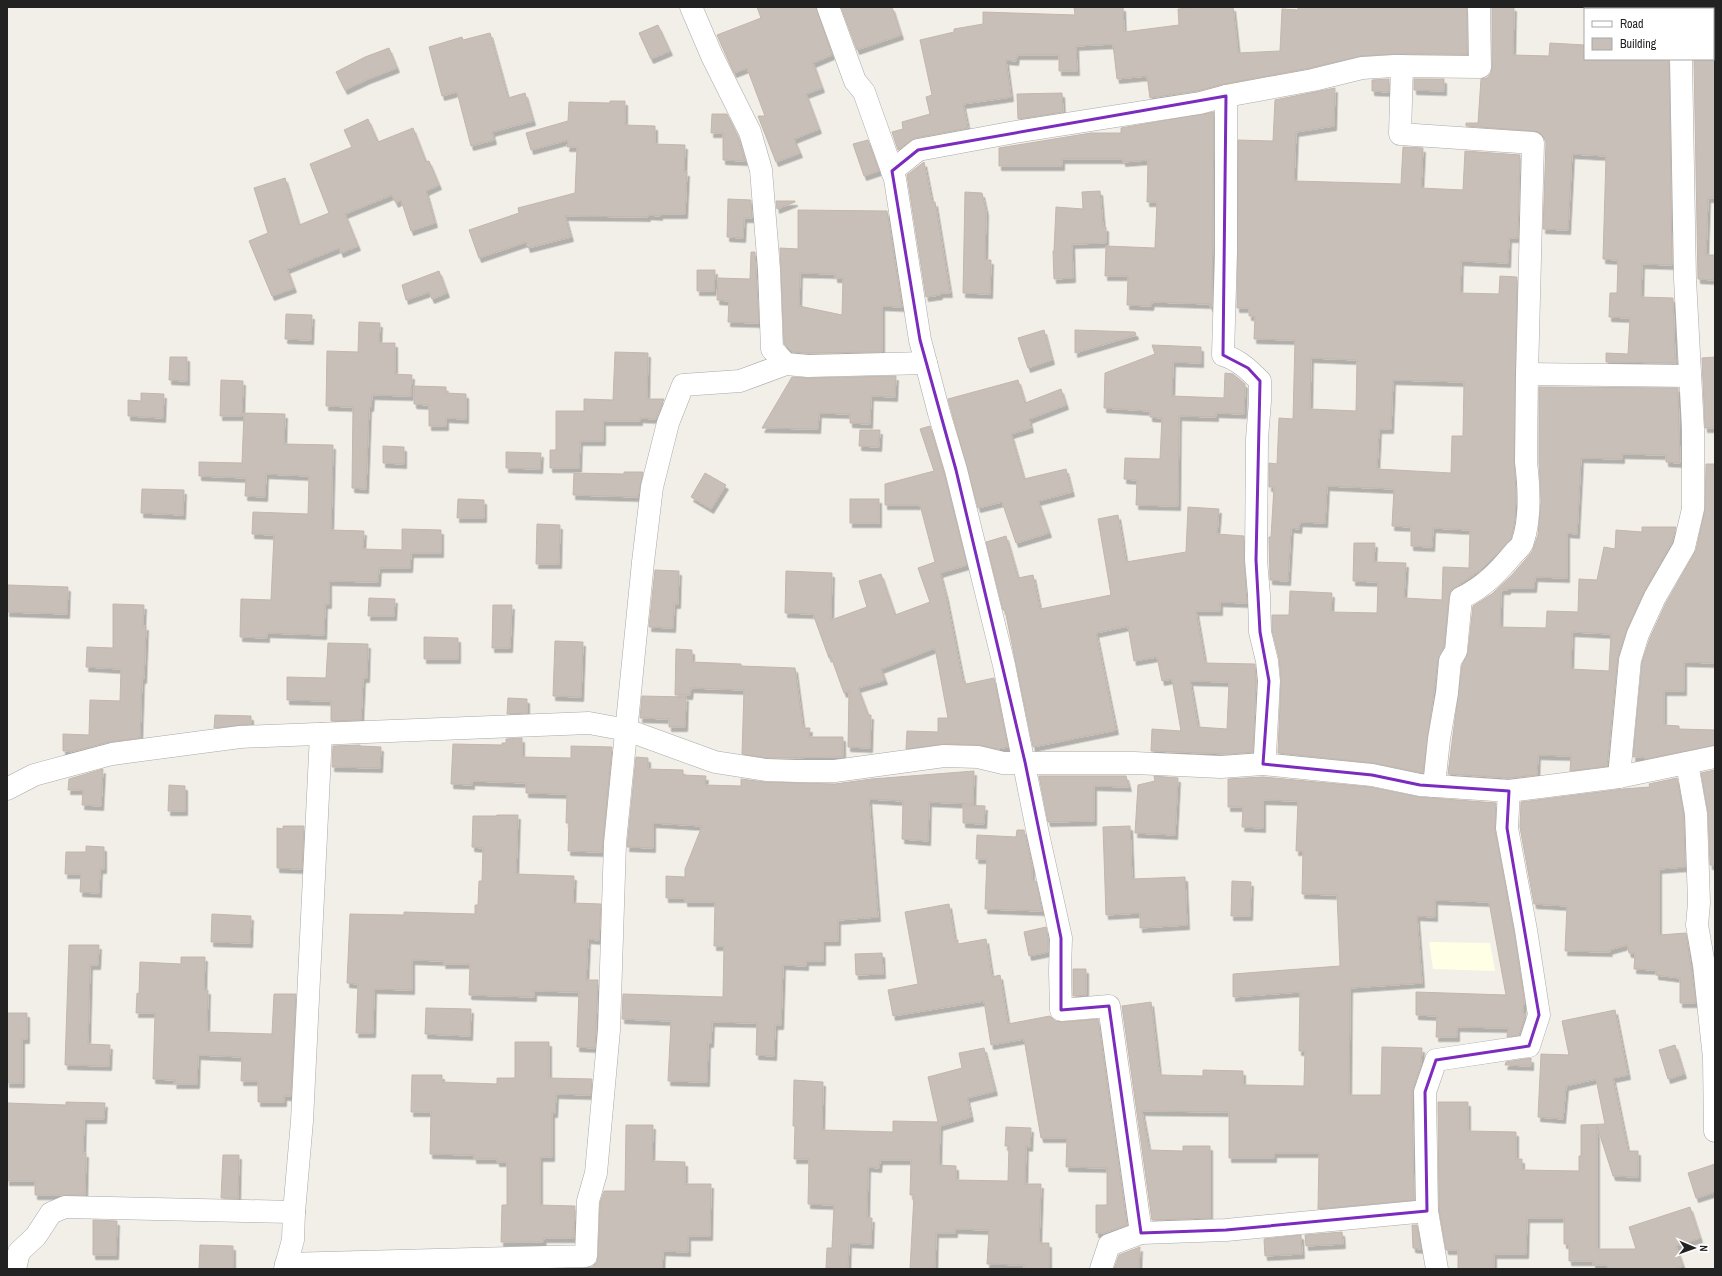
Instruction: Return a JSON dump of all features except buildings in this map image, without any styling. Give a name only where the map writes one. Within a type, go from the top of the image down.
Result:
[{"type":"street","points":[[692,7],[712,56],[750,132],[761,170],[769,269],[772,349],[786,364]]},
{"type":"street","points":[[828,7],[855,81],[864,92],[895,179],[912,298],[926,363],[956,470],[1004,665],[1025,762],[1038,834],[1061,938],[1061,1010],[1109,1006],[1141,1233]]},
{"type":"street","points":[[892,171],[918,150],[1015,132],[1200,103],[1226,96],[1313,80],[1362,68],[1402,66],[1480,66],[1479,7]]},
{"type":"street","points":[[1619,778],[1630,660],[1638,634],[1655,597],[1684,547],[1693,509],[1693,429],[1685,279],[1681,60]]},
{"type":"street","points":[[1402,66],[1400,134],[1533,143],[1526,462],[1528,475],[1528,507],[1523,542],[1521,547],[1516,550],[1498,572],[1479,588],[1461,598],[1456,651],[1450,661],[1434,786]]},
{"type":"street","points":[[1226,96],[1226,260],[1223,355],[1232,358],[1248,368],[1260,381],[1260,401],[1256,439],[1256,560],[1260,632],[1267,660],[1269,681],[1265,755],[1263,764]]},
{"type":"street","points":[[321,734],[307,1047],[293,1240],[286,1266],[586,1256],[588,1201],[596,1174],[608,1044],[615,843],[652,487],[668,423],[684,385],[740,381],[786,364],[808,366],[926,363]]},
{"type":"street","points":[[1528,374],[1690,376]]},
{"type":"street","points":[[7,789],[34,775],[112,754],[240,737],[589,723],[627,730],[715,762],[766,770],[835,770],[944,756],[978,757],[1003,763],[1142,764],[1221,767],[1263,764],[1372,775],[1420,785],[1509,791],[1619,778],[1715,757]]},
{"type":"street","points":[[1687,763],[1696,814],[1707,903],[1697,925],[1704,965],[1714,1058],[1715,1131]]},
{"type":"street","points":[[1437,1269],[1428,1211],[1425,1092],[1436,1060],[1529,1046],[1539,1015],[1526,930],[1507,828],[1509,791]]},
{"type":"street","points":[[15,1269],[19,1252],[36,1236],[51,1213],[66,1206],[294,1212]]},
{"type":"street","points":[[1101,1269],[1109,1244],[1141,1233],[1226,1230],[1428,1211]]},
{"type":"highlighted area","points":[[1226,96],[1223,355],[1248,368],[1260,381],[1256,560],[1260,632],[1269,681],[1263,764],[1372,775],[1420,785],[1509,791],[1507,828],[1539,1015],[1529,1046],[1436,1060],[1425,1092],[1427,1211],[1226,1230],[1141,1233],[1109,1006],[1061,1010],[1061,938],[1025,762],[956,470],[920,340],[892,171],[918,150]]},
{"type":"shaded area","points":[[1429,942],[1490,943],[1495,971],[1433,969]]}]
